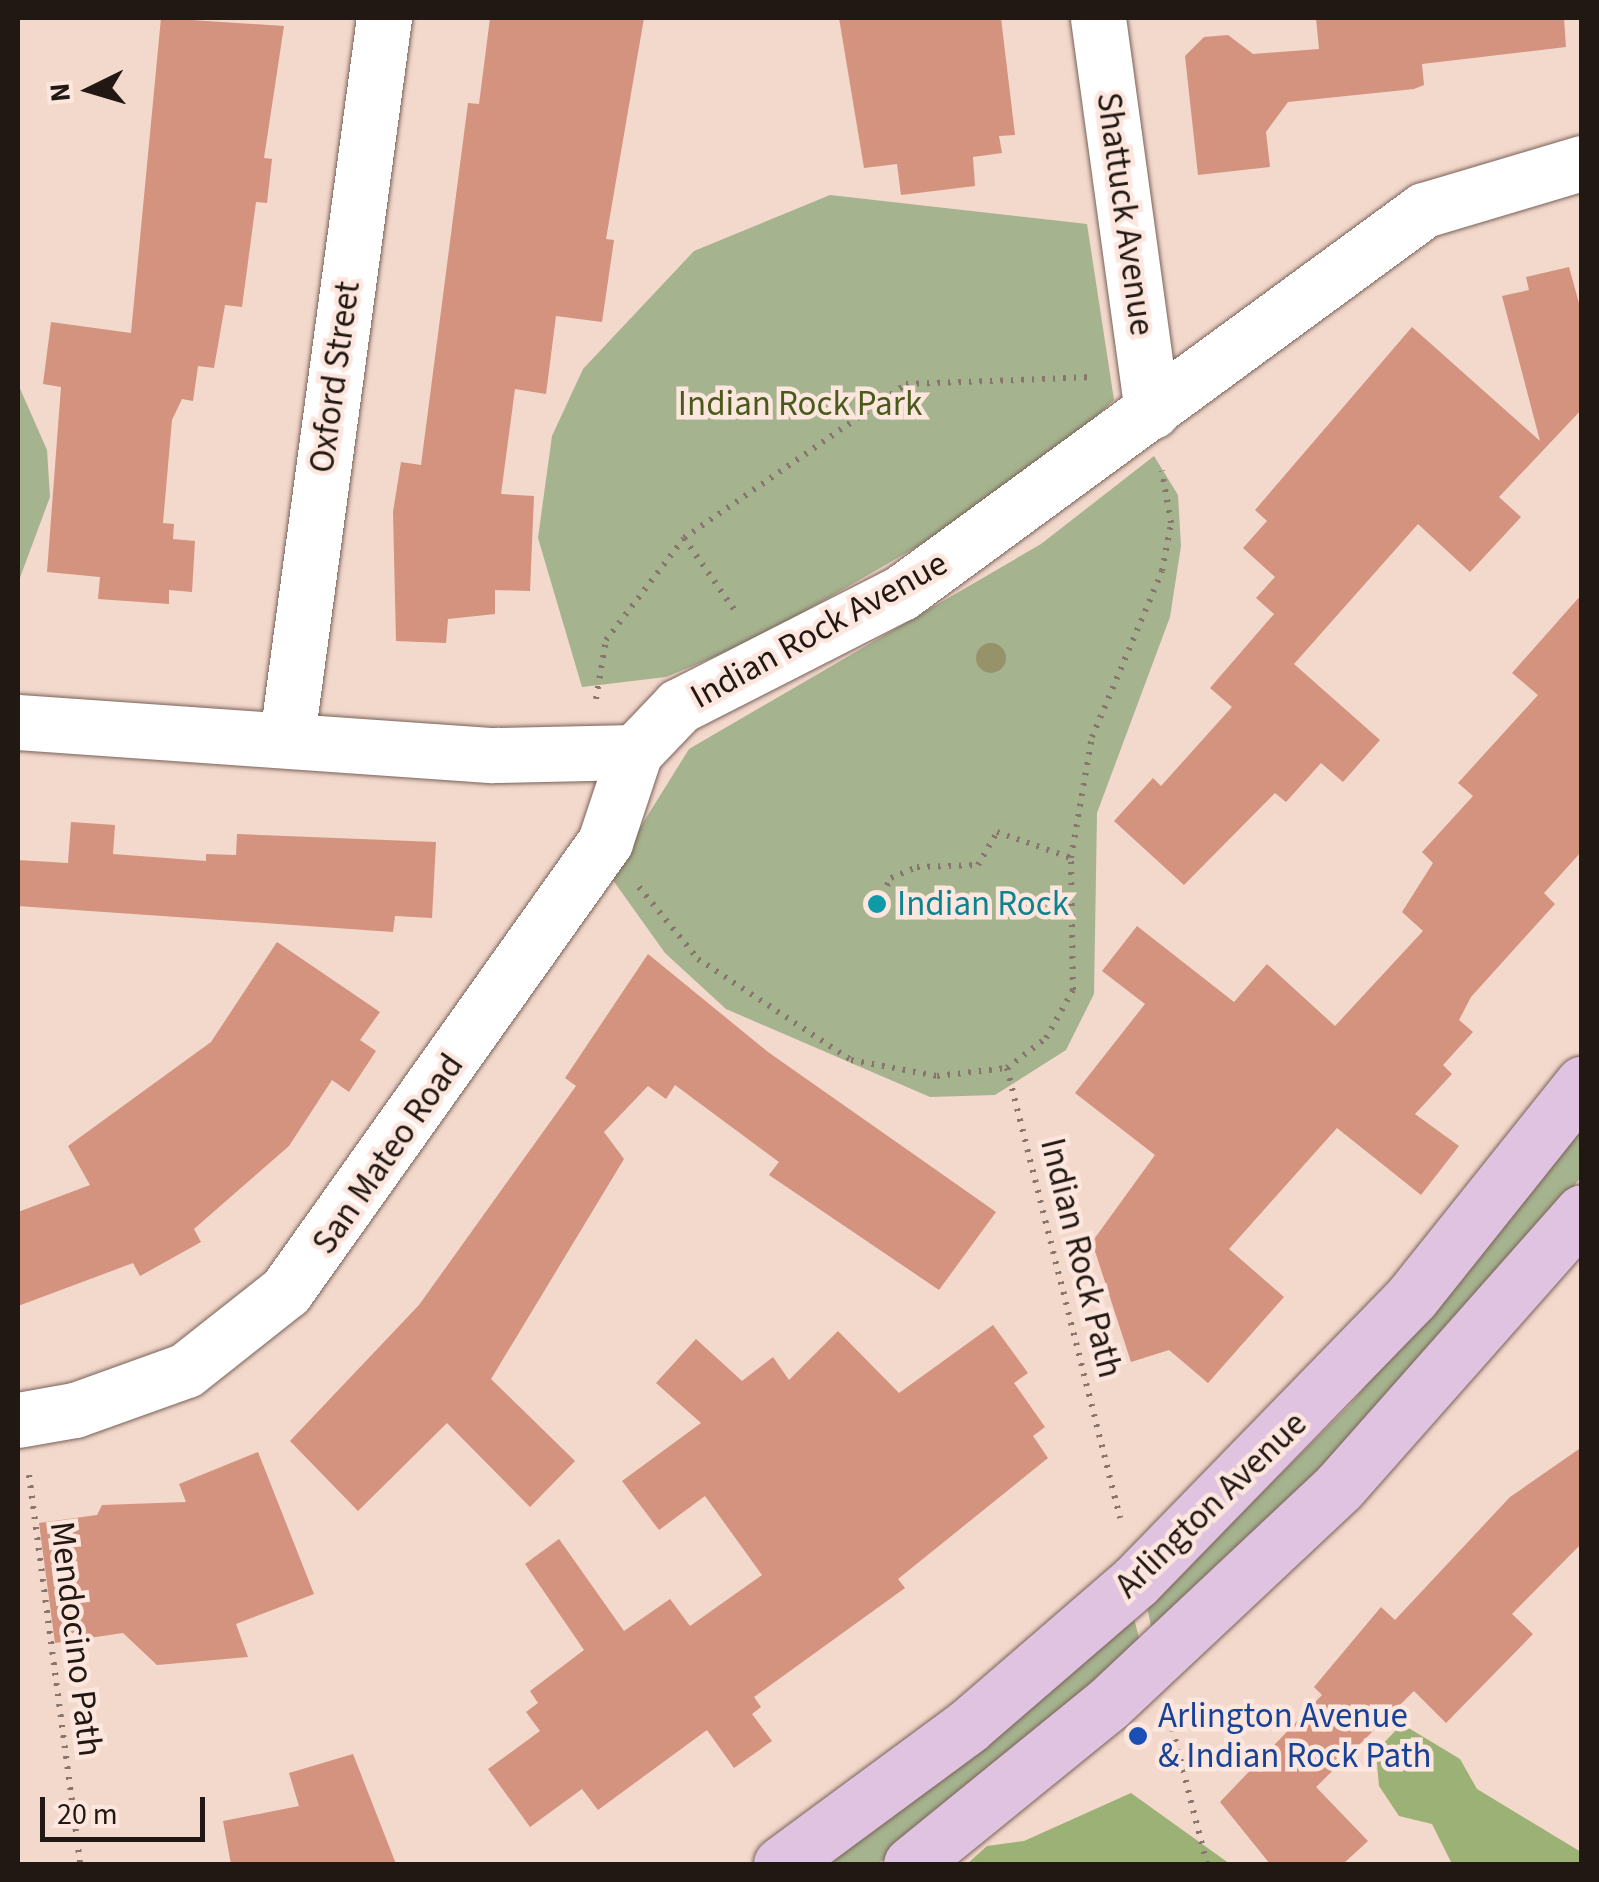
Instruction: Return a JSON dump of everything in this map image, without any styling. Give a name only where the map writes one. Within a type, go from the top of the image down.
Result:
[{"type":"main road","name":"Arlington Avenue","points":[[780,1864],[968,1726],[1135,1582],[1412,1297],[1582,1084]]},
{"type":"main road","points":[[911,1864],[1155,1661],[1352,1473],[1582,1212]]},
{"type":"street","name":"Oxford Street","points":[[288,738],[384,18]]},
{"type":"street","name":"Shattuck Avenue","points":[[1098,18],[1152,411]]},
{"type":"street","name":"Indian Rock Avenue","points":[[611,753],[678,706],[901,593],[1424,210],[1582,163]]},
{"type":"street","points":[[18,722],[611,753]]},
{"type":"street","name":"San Mateo Road","points":[[20,1420],[186,1370],[286,1292],[605,842],[611,753]]},
{"type":"path","points":[[611,753],[606,640],[684,538],[906,384],[1099,378]]},
{"type":"path","points":[[678,940],[740,992],[851,1060],[936,1076],[1007,1068],[1046,1038],[1073,990],[1071,858],[1092,737],[1168,539],[1152,411]]},
{"type":"path","points":[[684,538],[771,662]]},
{"type":"path","points":[[877,904],[890,878],[917,867],[978,864],[998,832],[1071,858]]},
{"type":"path","name":"Indian Rock Path","points":[[1007,1068],[1107,1460]]},
{"type":"path","name":"Mendocino Path","points":[[20,1420],[80,1864]]},
{"type":"path","points":[[1155,1661],[1207,1864]]},
{"type":"green space","name":"Indian Rock Park","points":[[830,195],[1087,224],[1114,400],[1019,488],[755,640],[666,677],[582,687],[538,538],[552,436],[583,369],[694,251]]},
{"type":"green space","points":[[18,384],[47,450],[50,497],[18,583]]},
{"type":"green space","points":[[1154,456],[1178,495],[1181,546],[1170,617],[1097,813],[1094,994],[1066,1050],[995,1095],[930,1097],[726,1009],[665,953],[610,876],[689,749],[1041,544]]},
{"type":"green space","points":[[1581,1129],[1581,1177],[1485,1297],[1154,1640],[1147,1607],[1349,1406]]},
{"type":"green space","points":[[1134,1618],[1142,1650],[905,1845],[877,1864],[830,1864]]},
{"type":"green space","points":[[1402,1724],[1460,1759],[1477,1789],[1581,1852],[1581,1864],[1452,1864],[1432,1824],[1399,1816],[1379,1786],[1376,1751]]},
{"type":"green space","points":[[1131,1793],[1230,1864],[967,1864],[987,1846],[1024,1841]]},
{"type":"building","points":[[161,18],[284,26],[264,158],[272,159],[267,203],[256,202],[242,307],[225,305],[214,368],[198,366],[193,401],[182,399],[172,420],[163,523],[174,524],[173,539],[195,541],[192,592],[169,590],[169,604],[98,599],[100,577],[47,572],[61,387],[43,384],[51,322],[131,333]]},
{"type":"building","points":[[490,18],[644,18],[606,239],[614,240],[602,322],[556,316],[546,394],[515,389],[501,494],[534,496],[530,591],[495,590],[495,614],[448,619],[446,643],[396,641],[393,512],[401,462],[421,465],[468,103],[479,104]]},
{"type":"building","points":[[839,18],[1001,18],[1015,135],[999,136],[1002,153],[973,157],[975,186],[901,195],[897,164],[864,168]]},
{"type":"building","points":[[1316,18],[1564,18],[1566,47],[1422,64],[1424,85],[1414,89],[1288,102],[1266,132],[1270,167],[1198,175],[1185,56],[1204,37],[1228,35],[1253,54],[1319,49]]},
{"type":"building","points":[[1569,267],[1582,314],[1582,409],[1499,497],[1521,517],[1470,572],[1418,524],[1294,664],[1380,740],[1343,782],[1321,763],[1286,802],[1275,793],[1184,885],[1114,821],[1153,778],[1161,786],[1232,707],[1210,688],[1274,614],[1256,598],[1275,577],[1243,548],[1267,521],[1255,510],[1412,327],[1540,441],[1502,296],[1529,290],[1526,277]]},
{"type":"building","points":[[1582,594],[1582,851],[1544,893],[1555,904],[1471,997],[1459,1020],[1473,1032],[1443,1065],[1452,1074],[1415,1114],[1459,1146],[1421,1195],[1337,1128],[1229,1249],[1284,1297],[1208,1383],[1169,1350],[1131,1362],[1092,1242],[1155,1155],[1075,1093],[1145,1004],[1102,971],[1137,926],[1234,1002],[1267,964],[1335,1026],[1423,931],[1402,912],[1433,863],[1422,852],[1473,796],[1458,783],[1538,695],[1512,673]]},
{"type":"building","points":[[71,822],[115,825],[113,854],[206,861],[206,854],[236,855],[237,834],[436,842],[432,918],[395,916],[393,932],[18,906],[18,860],[68,863]]},
{"type":"building","points":[[277,942],[380,1012],[360,1040],[376,1051],[349,1092],[332,1080],[289,1146],[194,1229],[201,1242],[140,1276],[133,1263],[18,1306],[18,1212],[90,1185],[68,1146],[211,1042]]},
{"type":"building","points":[[648,954],[768,1052],[996,1212],[939,1290],[769,1175],[779,1162],[675,1085],[666,1099],[648,1086],[604,1132],[624,1159],[491,1379],[575,1461],[530,1507],[447,1423],[358,1511],[290,1441],[419,1305],[576,1086],[565,1078]]},
{"type":"building","points":[[993,1325],[1028,1373],[1014,1383],[1045,1427],[1033,1436],[1048,1458],[898,1579],[905,1588],[754,1697],[761,1707],[752,1714],[772,1741],[734,1768],[707,1730],[598,1810],[582,1789],[530,1827],[488,1769],[540,1731],[526,1712],[538,1703],[530,1691],[584,1650],[525,1564],[559,1539],[624,1631],[670,1599],[690,1626],[762,1575],[705,1496],[659,1530],[622,1481],[701,1423],[656,1383],[696,1339],[742,1381],[773,1357],[789,1380],[838,1331],[899,1393]]},
{"type":"building","points":[[1582,1447],[1582,1543],[1512,1614],[1533,1634],[1446,1723],[1414,1691],[1316,1787],[1368,1841],[1343,1864],[1270,1864],[1220,1802],[1322,1695],[1314,1687],[1381,1607],[1395,1620],[1510,1497]]},
{"type":"building","points":[[258,1452],[314,1594],[236,1624],[248,1657],[157,1665],[123,1633],[55,1643],[39,1523],[97,1515],[102,1505],[186,1502],[179,1484]]},
{"type":"building","points":[[353,1754],[396,1864],[231,1864],[223,1821],[299,1806],[289,1773]]},
{"type":"place","name":"Indian Rock","points":[[877,904]]},
{"type":"place","name":"Arlington Avenue & Indian Rock Path","points":[[1138,1736]]}]
